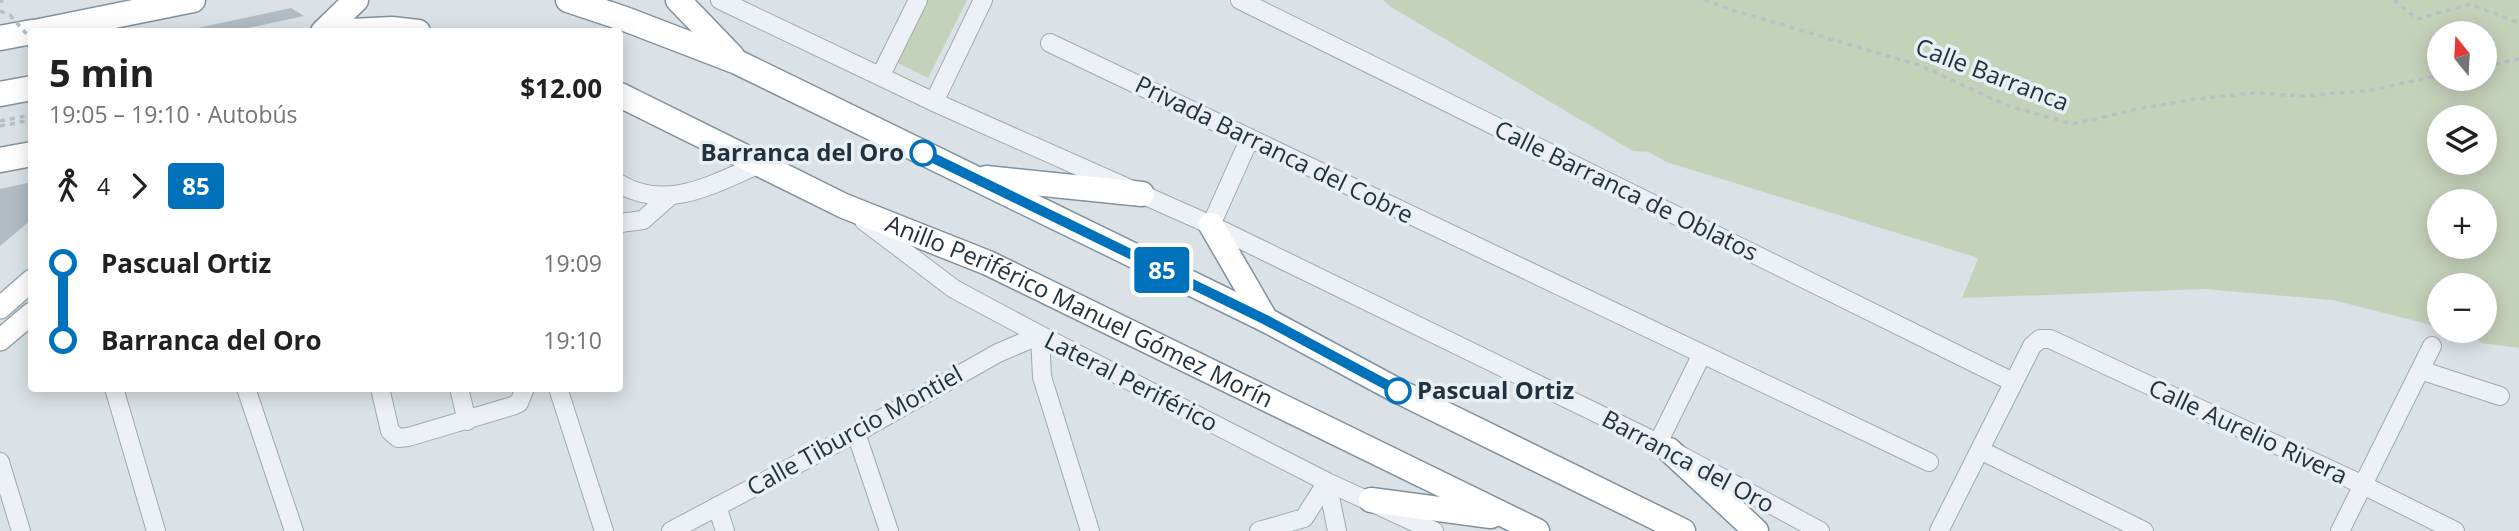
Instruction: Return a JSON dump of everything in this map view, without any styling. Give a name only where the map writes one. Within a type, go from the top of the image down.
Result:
[{"type":"highway","points":[[53,28],[193,0]]},
{"type":"highway","points":[[327,28],[356,0]]},
{"type":"highway","points":[[568,0],[737,62]]},
{"type":"highway","points":[[607,0],[681,31],[737,62],[1266,320],[1398,391],[1683,531]]},
{"type":"highway","points":[[678,0],[737,62]]},
{"type":"highway","points":[[0,38],[28,33]]},
{"type":"highway","points":[[0,94],[28,89]]},
{"type":"highway","name":"Anillo Periférico Manuel Gómez Morín","points":[[623,96],[844,206],[988,263],[1537,531]]},
{"type":"highway","points":[[0,160],[28,155]]},
{"type":"highway","points":[[970,176],[1142,194]]},
{"type":"highway","points":[[1212,225],[1266,320]]},
{"type":"highway","points":[[1664,447],[1755,531]]},
{"type":"highway","points":[[1371,500],[1513,519]]},
{"type":"main road","points":[[0,308],[28,284]]},
{"type":"main road","points":[[0,340],[28,316]]},
{"type":"street","name":"Barranca del Oro","points":[[720,0],[934,102],[1212,225],[1664,447],[1820,531]]},
{"type":"street","points":[[881,75],[918,0]]},
{"type":"street","points":[[934,102],[983,0]]},
{"type":"street","name":"Calle Barranca de Oblatos","points":[[1240,0],[2013,382]]},
{"type":"street","name":"Privada Barranca del Cobre","points":[[1050,43],[1929,463]]},
{"type":"street","points":[[1212,225],[1250,138]]},
{"type":"street","points":[[623,185],[646,195],[670,196],[700,189],[760,164]]},
{"type":"street","points":[[623,223],[643,220],[670,196]]},
{"type":"street","name":"Lateral Periférico","points":[[844,206],[954,289],[1327,482],[1434,531]]},
{"type":"street","points":[[1040,335],[1042,377],[1090,531]]},
{"type":"street","name":"Calle Tiburcio Montiel","points":[[671,531],[856,433],[998,353],[1040,335]]},
{"type":"street","name":"Calle Aurelio Rivera","points":[[2013,382],[2032,346],[2040,339],[2050,339],[2363,485],[2455,531]]},
{"type":"street","points":[[2340,531],[2432,346]]},
{"type":"street","points":[[1664,447],[1702,354]]},
{"type":"street","points":[[2420,370],[2500,397]]},
{"type":"street","points":[[1939,531],[2013,382]]},
{"type":"street","points":[[115,392],[156,531]]},
{"type":"street","points":[[247,392],[294,531]]},
{"type":"street","points":[[381,392],[390,431],[398,438],[467,421],[519,402],[523,392]]},
{"type":"street","points":[[460,392],[467,421]]},
{"type":"street","points":[[559,392],[604,531]]},
{"type":"street","points":[[856,433],[889,531]]},
{"type":"street","points":[[1980,450],[2144,531]]},
{"type":"street","points":[[0,462],[21,531]]},
{"type":"street","points":[[1259,531],[1304,517],[1327,482]]},
{"type":"street","points":[[1327,482],[1337,531]]},
{"type":"street","points":[[717,506],[725,531]]},
{"type":"path","name":"Calle Barranca","points":[[1704,0],[1919,65],[2006,104],[2073,124],[2197,99],[2253,93],[2302,96],[2372,90],[2427,78]]},
{"type":"path","points":[[2394,0],[2417,19],[2469,4],[2519,23]]},
{"type":"path","points":[[0,11],[10,15],[28,35]]},
{"type":"path","points":[[2497,64],[2519,59]]},
{"type":"path","points":[[0,123],[28,118]]},
{"type":"green space","points":[[927,0],[967,0],[928,78],[896,62]]},
{"type":"green space","points":[[1383,0],[2519,0],[2519,348],[2482,343],[2497,343],[2497,273],[2427,273],[2427,324],[2333,300],[2204,289],[1962,298],[1978,259],[1972,256],[1666,162],[1649,152],[1633,151]]},
{"type":"building","points":[[291,8],[304,16],[248,28],[198,28]]},
{"type":"building","points":[[28,183],[28,222],[0,246],[0,189]]},
{"type":"bus line","name":"85","points":[[923,153],[1266,320],[1398,391]]},
{"type":"place","name":"Barranca del Oro","points":[[923,153]]},
{"type":"place","name":"Pascual Ortiz","points":[[1398,391]]}]
